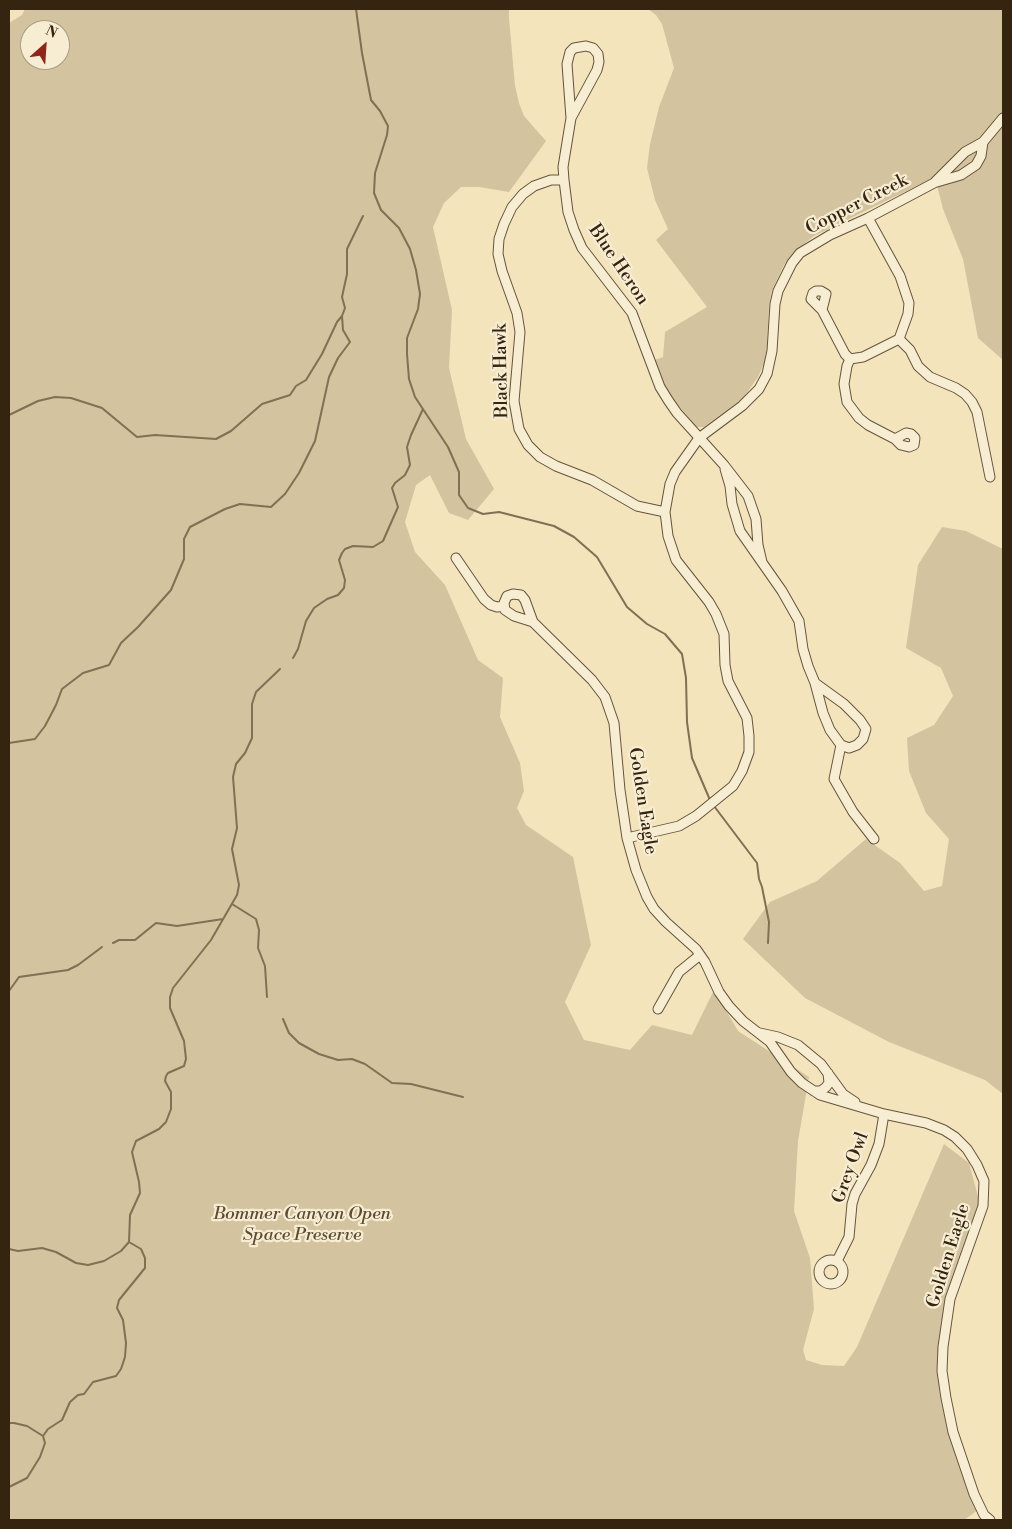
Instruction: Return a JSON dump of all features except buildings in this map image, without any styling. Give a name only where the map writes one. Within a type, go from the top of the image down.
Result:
[{"type":"street","name":"Blue Heron","points":[[571,118],[597,70],[599,62],[598,54],[592,48],[586,46],[574,48],[568,58],[571,118],[563,167],[568,212],[574,230],[582,248],[632,312],[660,387],[677,413],[724,465],[748,496],[756,519],[758,545],[762,562]]},
{"type":"street","name":"Copper Creek","points":[[934,183],[965,152],[983,142],[1003,118]]},
{"type":"street","name":"Copper Creek","points":[[627,838],[680,826],[696,816],[733,786],[742,771],[749,752],[750,736],[747,718],[728,681],[725,665],[724,634],[709,602],[676,560],[668,536],[665,512],[670,484],[675,472],[699,438],[742,406],[759,389],[766,374],[772,351],[775,304],[778,291],[792,262],[809,247],[934,183],[952,179],[969,170],[976,165],[981,156],[983,142]]},
{"type":"street","points":[[959,158],[969,170]]},
{"type":"street","name":"Black Hawk","points":[[564,180],[551,180],[534,186],[523,194],[512,207],[504,224],[500,239],[498,254],[517,313],[520,332],[514,401],[519,429],[528,445],[540,458],[592,480],[637,506],[665,512]]},
{"type":"street","points":[[850,359],[863,357],[899,339],[908,314],[909,303],[900,276],[868,218]]},
{"type":"street","points":[[822,310],[845,354],[850,359]]},
{"type":"street","points":[[899,339],[910,350],[918,366],[930,377],[956,388],[972,402],[977,412],[990,477]]},
{"type":"street","points":[[850,359],[844,384],[847,402],[858,418],[895,439]]},
{"type":"street","name":"Blue Heron","points":[[724,465],[736,521],[740,531],[793,609],[799,622],[803,649],[823,713],[830,730],[841,745]]},
{"type":"street","points":[[456,558],[484,599],[496,607],[504,606]]},
{"type":"street","name":"Golden Eagle","points":[[534,622],[514,616],[505,610],[504,606],[507,596],[513,594],[521,595],[534,622],[592,680],[605,696],[614,723],[620,790],[627,838],[636,870],[654,909],[700,955],[719,992],[729,1006],[757,1033],[770,1042],[791,1072],[802,1083],[820,1095],[884,1114],[926,1123],[949,1133],[966,1149],[977,1165],[984,1182],[983,1206],[950,1299],[943,1347],[942,1371],[954,1432],[974,1494],[986,1518]]},
{"type":"street","points":[[815,683],[844,704],[866,729],[863,739],[857,745],[849,748],[841,745],[834,779],[853,812],[874,839]]},
{"type":"street","points":[[658,1009],[678,972],[700,955]]},
{"type":"street","points":[[655,993],[664,999]]},
{"type":"street","name":"Golden Eagle","points":[[757,1033],[778,1036],[798,1045],[812,1055],[843,1094],[862,1107]]},
{"type":"street","points":[[814,1091],[821,1091],[826,1088],[829,1083],[828,1073]]},
{"type":"street","name":"Grey Owl","points":[[837,1261],[849,1237],[852,1204],[855,1194],[871,1165],[879,1144],[884,1114]]},
{"type":"green space","name":"Bommer Canyon Open Space Preserve","points":[[25,9],[509,9],[515,86],[519,103],[524,116],[546,141],[509,192],[479,187],[461,187],[444,203],[433,227],[452,310],[449,368],[466,439],[494,489],[468,520],[449,513],[430,475],[416,485],[405,522],[415,552],[445,585],[478,660],[503,678],[500,717],[520,763],[524,791],[517,808],[526,825],[573,857],[591,945],[565,1002],[584,1040],[630,1050],[652,1025],[692,1035],[714,990],[738,1031],[809,1077],[798,1141],[794,1211],[810,1258],[814,1309],[803,1350],[806,1360],[822,1365],[844,1366],[857,1347],[944,1144],[969,1163],[980,1204],[941,1336],[947,1405],[978,1510],[964,1520],[9,1520],[9,23],[22,15]]},
{"type":"green space","points":[[648,9],[1003,9],[1003,360],[978,338],[963,259],[943,209],[935,177],[814,236],[794,252],[784,265],[772,290],[769,305],[765,361],[758,377],[743,398],[704,427],[696,427],[671,396],[660,375],[655,360],[663,357],[665,332],[707,307],[656,240],[668,229],[655,200],[647,168],[650,144],[659,107],[674,68],[662,24],[656,15]]},
{"type":"green space","points":[[942,527],[966,531],[1003,549],[1003,1094],[985,1080],[889,1042],[805,998],[743,939],[770,902],[817,881],[866,839],[900,863],[924,891],[942,886],[949,839],[926,813],[909,771],[907,738],[934,725],[953,696],[941,668],[906,648],[918,565]]},
{"type":"waterway","points":[[356,9],[371,100],[380,111],[388,126],[375,173],[374,193],[381,210],[399,228],[410,249],[420,294],[418,309],[407,338],[409,379],[415,397],[448,447],[459,472],[459,495],[468,508],[483,514],[499,512],[554,526],[574,537],[597,557],[627,607],[647,624],[665,634],[682,654],[686,678],[687,722],[692,758],[710,800]]},
{"type":"waterway","points":[[9,415],[38,401],[55,397],[71,398],[102,408],[137,437],[155,435],[216,439],[231,431],[262,404],[290,395],[296,386],[306,380],[322,354],[345,308],[342,297],[347,274],[347,249],[363,216]]},
{"type":"waterway","points":[[9,743],[35,739],[45,726],[62,689],[83,673],[109,665],[121,643],[171,590],[184,559],[184,539],[190,527],[225,509],[240,504],[271,507],[285,494],[299,473],[315,441],[329,377],[338,358],[350,342],[343,330],[342,316]]},
{"type":"waterway","points":[[293,658],[298,649],[306,621],[314,608],[327,599],[338,595],[344,588],[345,580],[339,560],[345,549],[353,546],[373,547],[383,541],[398,507],[392,488],[405,475],[410,465],[407,447],[423,409]]},
{"type":"waterway","points":[[9,1249],[18,1251],[42,1248],[56,1252],[76,1263],[88,1265],[104,1261],[121,1251],[129,1242],[130,1215],[140,1193],[132,1152],[136,1141],[159,1129],[166,1122],[171,1109],[171,1092],[165,1081],[166,1076],[168,1073],[184,1066],[186,1059],[184,1041],[170,1008],[170,997],[173,988],[211,940],[237,895],[239,885],[232,849],[237,828],[233,777],[236,764],[245,753],[252,738],[252,704],[256,692],[280,669]]},
{"type":"waterway","points":[[714,806],[757,863],[769,922],[768,943]]},
{"type":"waterway","points":[[232,904],[256,919],[259,930],[258,948],[265,966],[267,997]]},
{"type":"waterway","points":[[113,943],[119,940],[135,940],[156,923],[177,926],[223,919]]},
{"type":"waterway","points":[[9,991],[19,977],[68,970],[102,947]]},
{"type":"waterway","points":[[283,1019],[289,1033],[299,1043],[319,1054],[338,1060],[352,1059],[365,1064],[392,1083],[411,1084],[463,1097]]},
{"type":"waterway","points":[[9,1487],[27,1478],[40,1457],[45,1443],[43,1436],[48,1429],[62,1420],[70,1402],[78,1395],[84,1394],[93,1382],[116,1376],[121,1369],[125,1357],[126,1343],[123,1320],[117,1308],[119,1300],[145,1268],[145,1258],[141,1249],[129,1242]]},
{"type":"waterway","points":[[9,1423],[27,1426],[43,1436]]}]
